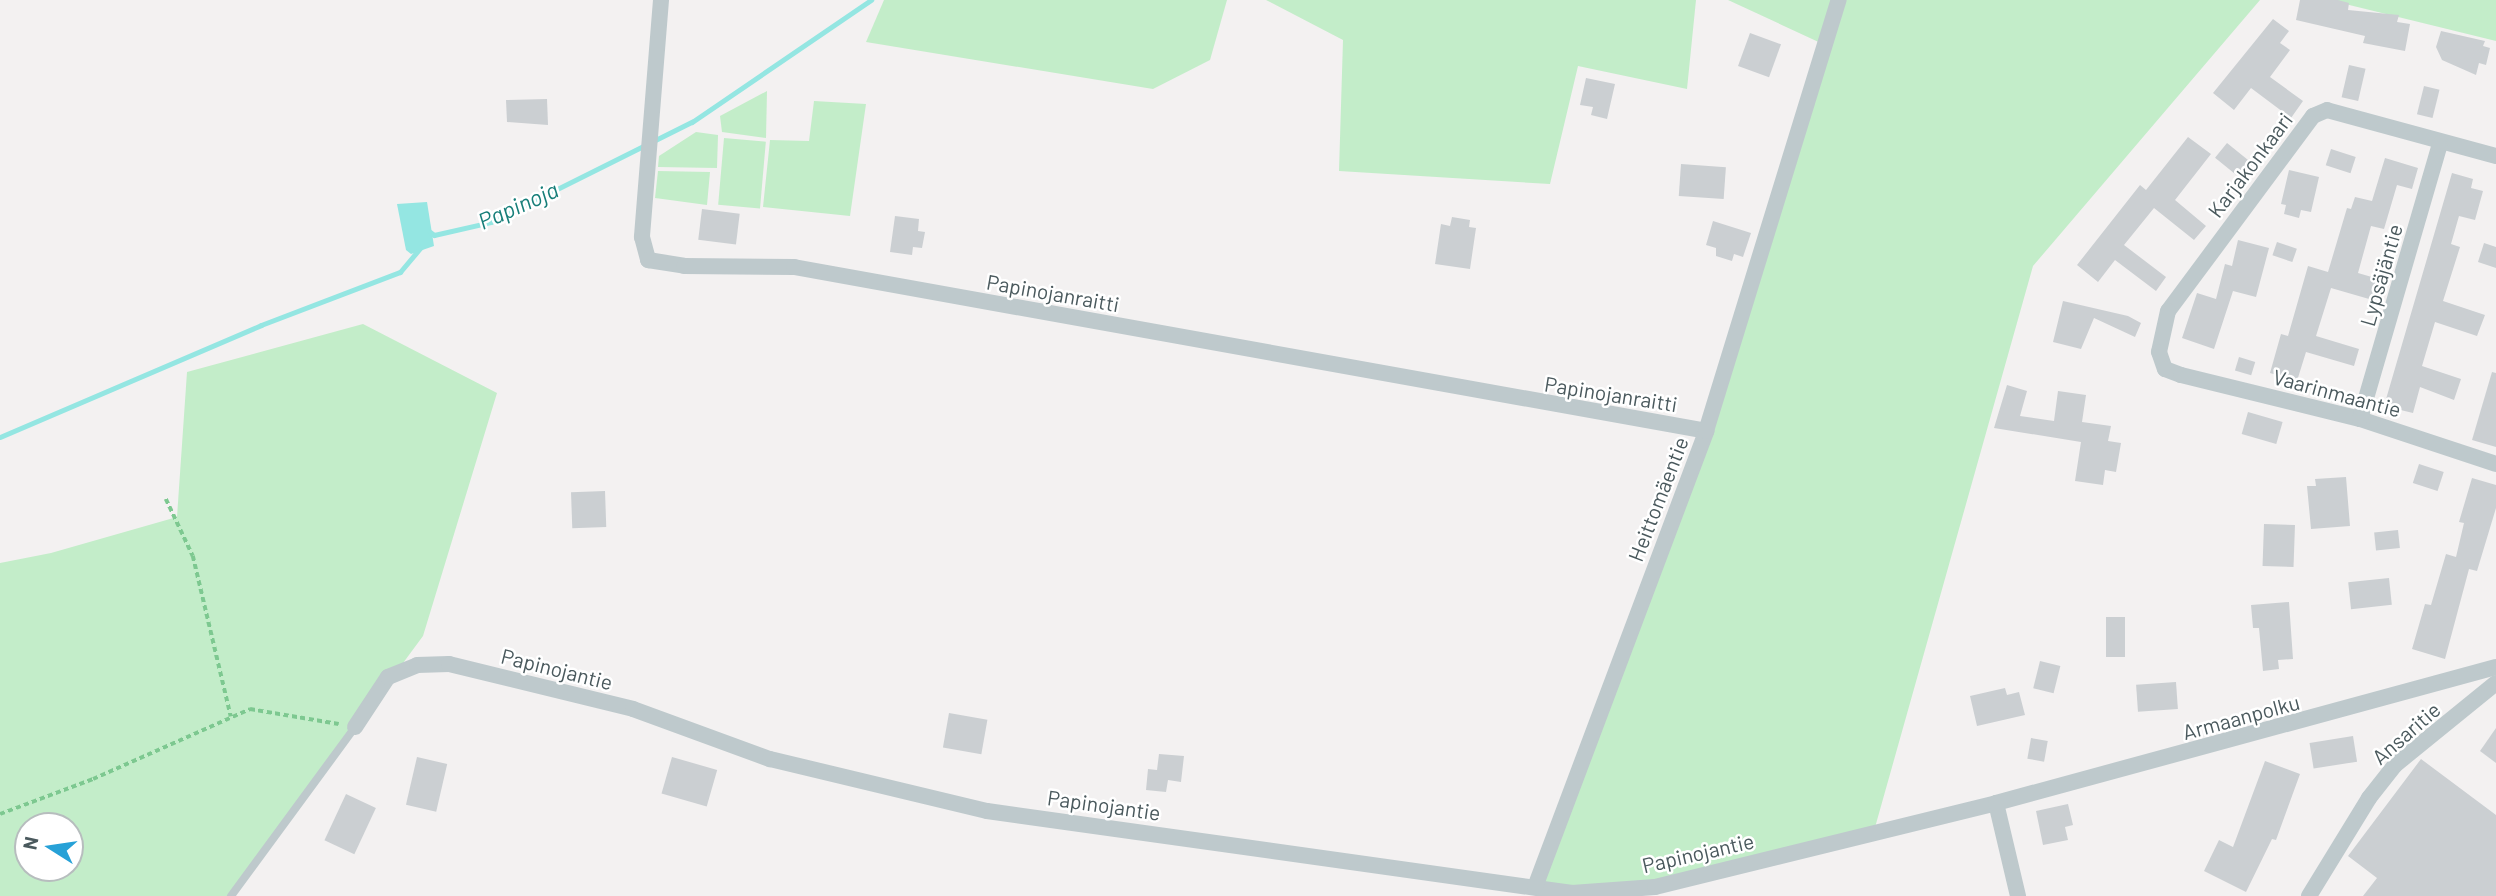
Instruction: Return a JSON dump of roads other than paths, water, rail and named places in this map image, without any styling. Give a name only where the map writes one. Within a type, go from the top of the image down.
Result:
[{"type":"street","name":"Papinojanraitti","points":[[661,0],[642,237],[648,260],[684,266],[794,267],[1706,431]]},
{"type":"street","name":"Heittomäentie","points":[[1535,887],[1706,431],[1839,0]]},
{"type":"street","name":"Karjakonkaari","points":[[2165,369],[2159,352],[2168,311],[2313,116],[2327,110],[2440,143],[2496,156]]},
{"type":"street","name":"Lypsäjäntie","points":[[2360,419],[2440,143]]},
{"type":"street","name":"Vaarinmaantie","points":[[2165,369],[2360,419],[2496,464]]},
{"type":"street","name":"Papinojantie","points":[[355,727],[388,677],[417,665],[449,664],[633,709],[770,759],[987,811],[1572,893],[1655,887],[1996,803]]},
{"type":"street","name":"Armaanpolku","points":[[1996,803],[2496,667]]},
{"type":"street","name":"Ansaritie","points":[[2309,896],[2369,798],[2395,765],[2496,683]]},
{"type":"street","points":[[1996,803],[2018,896]]},
{"type":"lane","name":"Papinojantie","points":[[231,896],[355,727]]},
{"type":"water","points":[[427,202],[434,246],[411,254],[406,250],[397,204]]},
{"type":"waterway","name":"Papinoja","points":[[430,232],[434,235],[491,222],[692,122],[871,0]]},
{"type":"waterway","name":"Papinoja","points":[[0,437],[261,325],[400,272],[421,247]]}]
